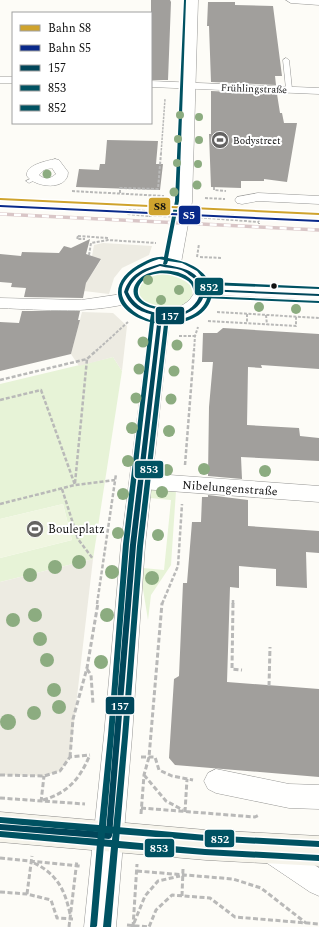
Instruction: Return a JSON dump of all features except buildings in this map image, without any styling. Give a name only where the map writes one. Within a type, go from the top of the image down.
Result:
[{"type":"main road","points":[[0,827],[268,849],[319,850]]},
{"type":"street","points":[[172,265],[184,202],[192,0]]},
{"type":"street","points":[[296,0],[319,2]]},
{"type":"street","points":[[0,80],[12,80]]},
{"type":"street","name":"Frühlingstraße","points":[[152,84],[319,91]]},
{"type":"street","points":[[298,188],[315,200]]},
{"type":"street","points":[[242,200],[258,197],[315,200]]},
{"type":"street","points":[[172,265],[181,267],[197,276],[202,283],[203,290],[202,299],[186,313],[174,316],[160,316],[140,310],[129,298],[127,290],[129,282],[134,276],[150,267],[172,265]]},
{"type":"street","points":[[203,290],[319,296]]},
{"type":"street","points":[[0,303],[88,306],[112,303],[129,298]]},
{"type":"street","points":[[100,924],[112,806],[133,545],[142,481],[160,316]]},
{"type":"street","name":"Nibelungenstraße","points":[[142,481],[319,494]]},
{"type":"street","points":[[216,781],[289,796],[319,797]]},
{"type":"street","points":[[268,849],[319,883]]},
{"type":"lane","points":[[286,60],[289,89]]},
{"type":"path","points":[[120,193],[120,188],[158,189],[165,103]]},
{"type":"path","points":[[73,191],[157,195]]},
{"type":"path","points":[[205,198],[216,199]]},
{"type":"path","points":[[145,211],[127,210],[126,214],[208,218],[259,223],[259,216],[253,217]]},
{"type":"path","points":[[149,216],[149,211],[153,211]]},
{"type":"path","points":[[108,239],[109,232]]},
{"type":"path","points":[[85,239],[77,239],[78,236],[161,243]]},
{"type":"path","points":[[88,255],[91,243],[108,239]]},
{"type":"path","points":[[199,244],[197,257],[222,258]]},
{"type":"path","points":[[211,312],[319,318]]},
{"type":"path","points":[[247,314],[247,323]]},
{"type":"path","points":[[266,315],[267,325]]},
{"type":"path","points":[[202,321],[296,326],[296,316]]},
{"type":"path","points":[[0,380],[87,359],[130,321]]},
{"type":"path","points":[[173,335],[195,336],[178,566],[162,600],[149,757],[155,757],[159,770],[172,776],[187,779],[216,781]]},
{"type":"path","points":[[75,485],[87,359]]},
{"type":"path","points":[[0,400],[41,390],[75,485]]},
{"type":"path","points":[[70,757],[73,719],[86,668],[106,551],[116,472]]},
{"type":"path","points":[[0,504],[75,485],[115,480],[142,481]]},
{"type":"path","points":[[62,489],[78,539],[93,559]]},
{"type":"path","points":[[233,600],[232,669],[242,670]]},
{"type":"path","points":[[269,686],[270,647]]},
{"type":"path","points":[[86,668],[91,676],[93,706]]},
{"type":"path","points":[[41,800],[60,795],[74,785],[82,774],[90,748]]},
{"type":"path","points":[[0,775],[44,776]]},
{"type":"path","points":[[144,775],[166,801],[186,812]]},
{"type":"path","points":[[0,798],[255,817],[289,796]]},
{"type":"path","points":[[0,858],[76,866],[70,927]]},
{"type":"path","points":[[32,862],[48,869],[61,884],[67,901],[70,919]]},
{"type":"path","points":[[133,926],[145,896],[158,881],[183,875],[233,878],[261,888],[306,923]]},
{"type":"path","points":[[0,892],[27,894],[51,900],[58,918],[100,924],[149,927],[156,910],[172,895],[210,898],[235,917],[319,924]]},
{"type":"green space","points":[[157,271],[173,272],[187,279],[193,287],[192,298],[182,307],[167,311],[150,309],[138,301],[134,291],[138,280]]},
{"type":"green space","points":[[113,357],[122,371],[93,559],[0,582],[0,558],[72,540],[63,504],[0,519],[0,384]]},
{"type":"green space","points":[[152,485],[176,491],[171,565],[151,595],[148,620],[142,583],[143,568],[164,570],[171,500],[150,498]]},
{"type":"green space","name":"Bouleplatz","points":[[63,504],[72,540],[0,558],[0,519]]},
{"type":"shaded area","points":[[103,243],[152,246],[149,255],[122,268],[114,278],[109,294],[84,291],[86,283],[101,260],[92,256],[94,245]]},
{"type":"shaded area","points":[[82,312],[113,313],[127,326],[122,371],[113,357],[79,366],[71,354]]},
{"type":"shaded area","points":[[93,559],[70,757],[60,771],[44,776],[0,775],[0,582]]},
{"type":"railway","points":[[0,214],[319,230]]},
{"type":"rail line","name":"S8","points":[[0,199],[319,214]]},
{"type":"rail line","name":"S5","points":[[0,206],[319,221]]},
{"type":"transit line","name":"852","points":[[165,264],[177,201],[185,0]]},
{"type":"transit line","name":"852","points":[[158,258],[139,266],[124,278],[120,286],[119,294],[123,303],[138,317],[158,323],[182,321],[197,314],[206,305],[210,293],[208,281],[199,271],[183,262],[160,258]]},
{"type":"transit line","name":"157","points":[[160,265],[183,269],[197,277],[203,288],[201,298],[194,308],[182,314],[166,316],[147,312],[137,307],[129,299],[126,292],[131,281],[144,271],[160,265]]},
{"type":"transit line","name":"853","points":[[162,309],[144,304],[138,300],[136,295],[135,290],[140,281],[149,274],[163,272],[181,275],[192,282],[196,292]]},
{"type":"transit line","name":"852","points":[[203,283],[319,288]]},
{"type":"transit line","name":"157","points":[[203,290],[319,295]]},
{"type":"transit line","name":"853","points":[[203,297],[319,302]]},
{"type":"transit line","name":"852","points":[[93,926],[111,735],[126,544],[153,315]]},
{"type":"transit line","name":"157","points":[[109,836],[133,545],[160,316]]},
{"type":"transit line","name":"853","points":[[107,927],[125,737],[140,546],[167,317]]},
{"type":"transit line","name":"852","points":[[1,820],[206,838],[319,844]]},
{"type":"transit line","name":"157","points":[[0,827],[109,836]]},
{"type":"transit line","name":"853","points":[[0,834],[205,852],[319,858]]},
{"type":"place","name":"Bodystreet","points":[[220,140]]},
{"type":"place","name":"Bouleplatz","points":[[35,529]]}]
